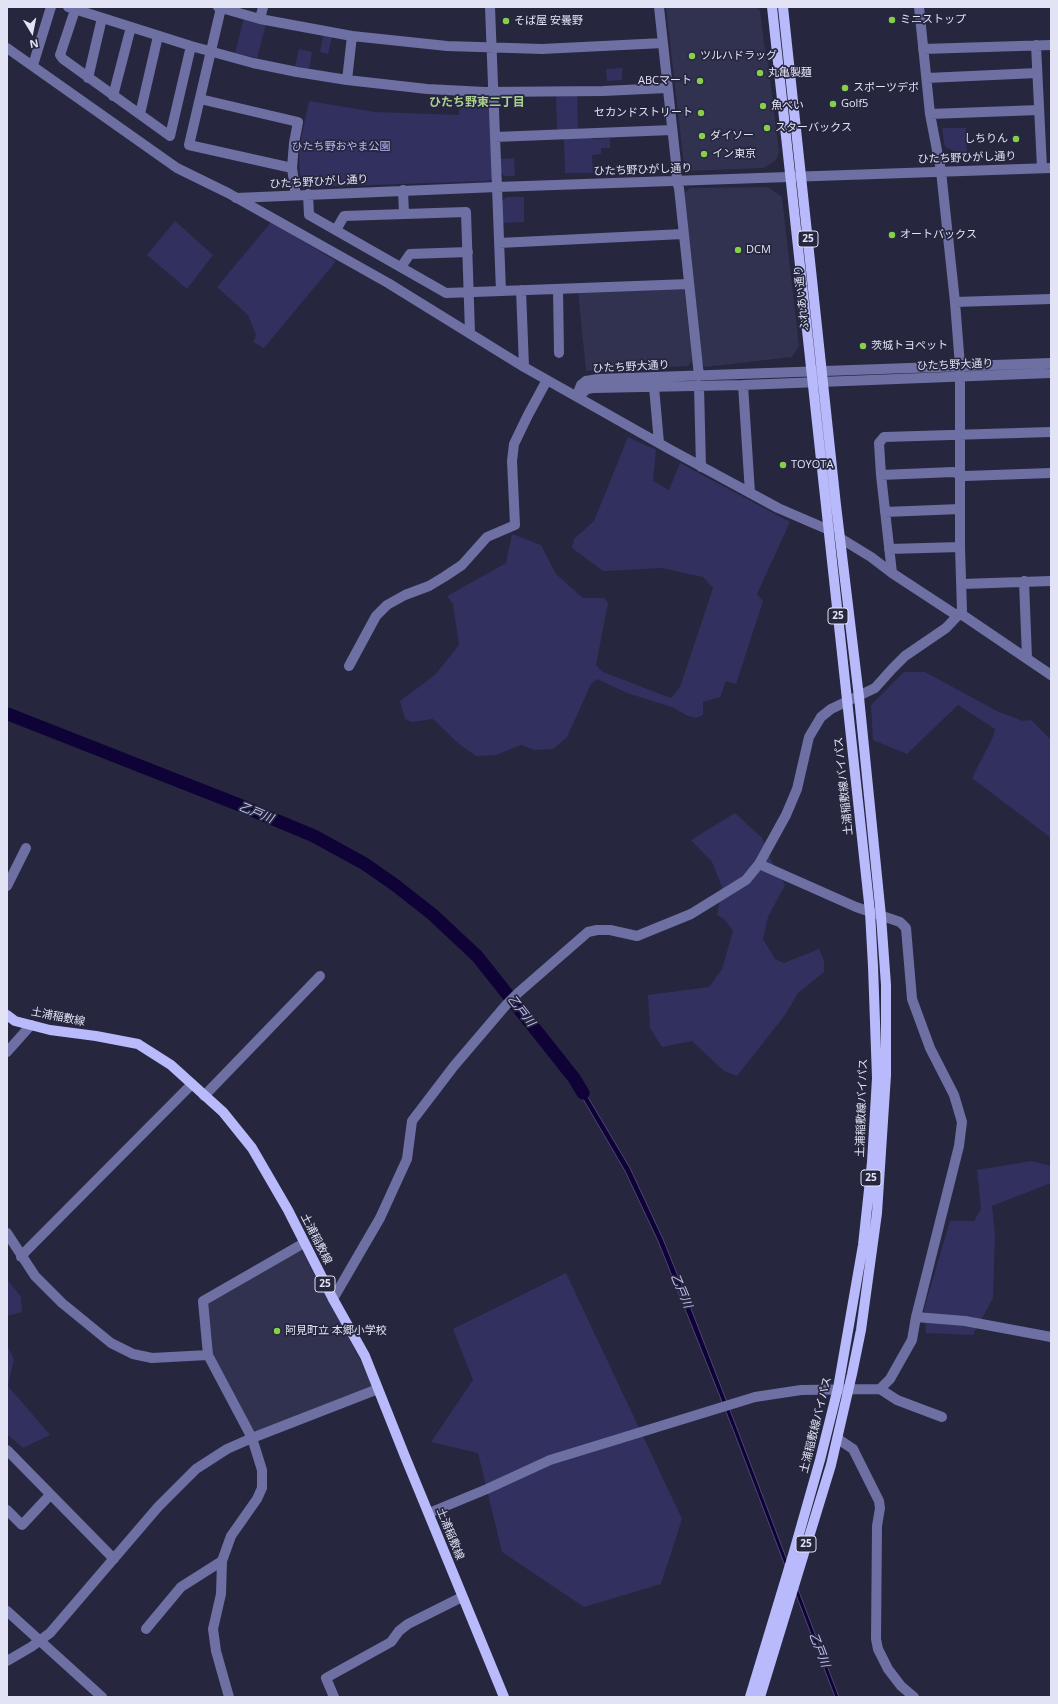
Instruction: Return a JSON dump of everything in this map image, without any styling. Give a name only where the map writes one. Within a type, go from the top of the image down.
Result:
[{"type":"main road","name":"ふれあい通り","points":[[772,7],[790,177],[840,538]]},
{"type":"main road","name":"ふれあい通り","points":[[783,7],[802,177],[829,530]]},
{"type":"main road","name":"土浦稲敷線バイパス","points":[[750,1697],[814,1482],[838,1388],[863,1246],[872,1162],[877,1078],[870,912],[846,702],[829,530]]},
{"type":"main road","name":"土浦稲敷線バイパス","points":[[760,1697],[838,1439],[861,1330],[881,1164],[886,1075],[886,991],[881,916],[859,697],[840,538]]},
{"type":"main road","name":"土浦稲敷線","points":[[7,1015],[15,1021],[50,1030],[96,1036],[138,1044],[171,1065],[223,1112],[252,1148],[288,1210],[333,1300],[365,1356],[504,1697]]},
{"type":"street","points":[[33,64],[51,7]]},
{"type":"street","points":[[292,168],[189,145],[219,7],[260,19],[352,36],[447,46],[491,48],[599,47],[663,43]]},
{"type":"street","points":[[260,19],[263,7]]},
{"type":"street","points":[[490,7],[501,291]]},
{"type":"street","points":[[659,7],[677,172],[676,180],[699,381],[701,467]]},
{"type":"street","points":[[333,1300],[380,1218],[407,1158],[412,1121],[454,1066],[508,1003],[588,932],[610,930],[637,936],[691,914],[746,880],[759,864],[786,815],[797,789],[809,737],[815,726],[827,712],[875,688],[905,656],[946,628],[960,615],[962,611],[960,546],[960,366],[955,302],[941,171],[930,114],[920,7]]},
{"type":"street","points":[[191,46],[170,136],[62,59],[60,55],[72,8],[158,36],[253,63],[347,80],[428,89],[493,92],[603,91],[667,88]]},
{"type":"street","points":[[88,78],[102,18]]},
{"type":"street","points":[[114,96],[131,27]]},
{"type":"street","points":[[140,114],[158,36]]},
{"type":"street","points":[[347,80],[352,36]]},
{"type":"street","points":[[1036,45],[1039,110],[1047,168]]},
{"type":"street","points":[[923,49],[1051,45]]},
{"type":"street","points":[[7,48],[33,64],[177,168],[236,198],[388,283],[524,367],[701,467],[778,508],[829,530]]},
{"type":"street","points":[[927,78],[1037,73]]},
{"type":"street","points":[[200,99],[298,122],[294,143],[292,168],[295,195]]},
{"type":"street","points":[[930,114],[1039,110]]},
{"type":"street","points":[[495,137],[672,130]]},
{"type":"street","name":"ひたち野ひがし通り","points":[[236,198],[403,190],[1047,168]]},
{"type":"street","points":[[403,190],[404,214]]},
{"type":"street","points":[[308,194],[309,215],[446,292],[689,284]]},
{"type":"street","points":[[336,230],[344,216],[466,212],[470,334]]},
{"type":"street","points":[[499,243],[683,234]]},
{"type":"street","points":[[401,267],[410,254],[468,252]]},
{"type":"street","points":[[558,289],[559,353]]},
{"type":"street","points":[[521,290],[524,367]]},
{"type":"street","points":[[955,302],[1051,299]]},
{"type":"street","name":"ひたち野大通り","points":[[578,397],[587,389],[593,388],[654,387],[699,381],[743,385],[817,377],[960,366],[1051,363]]},
{"type":"street","name":"ひたち野大通り","points":[[578,397],[579,390],[586,381],[598,379],[699,381],[817,377],[960,377],[1051,373]]},
{"type":"street","points":[[348,666],[376,616],[387,604],[429,586],[444,577],[462,565],[487,537],[515,525],[512,461],[514,444],[547,380]]},
{"type":"street","points":[[743,385],[750,493]]},
{"type":"street","points":[[654,387],[659,443]]},
{"type":"street","points":[[892,573],[879,443],[884,438],[1051,432]]},
{"type":"street","points":[[881,475],[953,472],[965,476],[1051,473]]},
{"type":"street","points":[[885,512],[960,509]]},
{"type":"street","points":[[840,538],[871,557],[892,573],[953,613],[964,616],[1051,675]]},
{"type":"street","points":[[889,549],[960,546]]},
{"type":"street","points":[[1024,581],[1027,658]]},
{"type":"street","points":[[962,584],[1051,581]]},
{"type":"street","points":[[7,886],[26,848]]},
{"type":"street","points":[[429,1513],[487,1489],[550,1460],[755,1397],[801,1390],[880,1388],[885,1386],[894,1373],[912,1340],[916,1317],[959,1146],[962,1122],[954,1095],[930,1048],[912,999],[906,928],[900,922],[870,912],[759,864]]},
{"type":"street","points":[[204,1096],[320,976]]},
{"type":"street","points":[[7,1052],[31,1025]]},
{"type":"street","points":[[21,1257],[192,1084]]},
{"type":"street","points":[[7,1233],[21,1257],[35,1276],[62,1302],[111,1343],[133,1354],[152,1358],[208,1354]]},
{"type":"street","points":[[228,1697],[216,1651],[213,1629],[220,1594],[222,1561],[231,1536],[257,1499],[262,1488],[262,1470],[252,1438],[208,1354],[203,1301],[304,1242]]},
{"type":"street","points":[[916,1317],[964,1320],[1051,1337]]},
{"type":"street","points":[[880,1388],[897,1400],[942,1417]]},
{"type":"street","points":[[7,1661],[40,1641],[50,1633],[158,1507],[196,1469],[227,1449],[252,1438],[378,1389]]},
{"type":"street","points":[[838,1439],[853,1449],[879,1501],[880,1508],[877,1526],[876,1639],[878,1649],[888,1669],[901,1686],[914,1697]]},
{"type":"street","points":[[7,1450],[114,1559]]},
{"type":"street","points":[[7,1510],[22,1525],[50,1495]]},
{"type":"street","points":[[146,1629],[181,1587],[222,1561]]},
{"type":"street","points":[[334,1697],[326,1678],[391,1642],[399,1631],[408,1624],[462,1597]]},
{"type":"street","points":[[7,1611],[102,1697]]},
{"type":"shaded area","points":[[666,7],[756,7],[760,11],[779,152],[777,158],[772,163],[763,168],[688,171],[684,166]]},
{"type":"shaded area","points":[[768,187],[782,197],[799,346],[792,357],[705,367],[702,362],[684,194],[690,188]]},
{"type":"shaded area","points":[[684,287],[692,360],[688,366],[586,371],[578,292]]},
{"type":"shaded area","name":"阿見町立 本郷小学校","points":[[298,1250],[303,1252],[361,1361],[373,1388],[261,1432],[252,1430],[212,1353],[207,1303]]},
{"type":"green space","points":[[244,18],[266,24],[257,58],[235,53]]},
{"type":"green space","points":[[323,36],[332,37],[328,54],[320,52]]},
{"type":"green space","points":[[299,49],[312,52],[309,69],[295,66]]},
{"type":"green space","points":[[622,68],[622,80],[607,81],[606,69]]},
{"type":"green space","points":[[577,93],[578,130],[557,130],[556,94]]},
{"type":"green space","name":"ひたち野おやま公園","points":[[461,94],[487,96],[490,99],[493,177],[489,181],[312,187],[300,175],[299,148],[309,101],[375,112],[459,115]]},
{"type":"green space","points":[[942,128],[966,128],[967,153],[960,154],[945,147]]},
{"type":"green space","points":[[592,137],[592,139],[610,138],[610,148],[601,148],[601,154],[592,155],[593,173],[565,173],[564,138]]},
{"type":"green space","points":[[514,158],[515,176],[504,176],[501,172],[500,159]]},
{"type":"green space","points":[[506,197],[524,197],[524,222],[503,223],[501,202]]},
{"type":"green space","points":[[175,221],[213,255],[187,289],[147,255]]},
{"type":"green space","points":[[271,222],[336,261],[264,348],[253,342],[256,335],[248,315],[217,287]]},
{"type":"green space","points":[[628,437],[656,450],[653,481],[669,490],[680,463],[790,522],[757,594],[763,601],[736,684],[726,681],[720,697],[703,702],[703,715],[696,718],[686,715],[672,707],[627,693],[597,679],[591,684],[567,737],[553,749],[535,750],[521,745],[496,755],[476,756],[459,744],[433,719],[412,722],[405,719],[400,701],[435,675],[459,645],[453,604],[447,596],[506,563],[512,534],[541,545],[556,574],[583,598],[604,598],[608,603],[596,665],[603,672],[671,698],[680,687],[713,588],[703,577],[662,568],[603,571],[572,548],[574,539],[594,521]]},
{"type":"green space","points":[[904,672],[925,672],[997,711],[1023,721],[1031,720],[1051,740],[1051,838],[972,778],[993,737],[995,729],[958,705],[907,754],[873,740],[871,705]]},
{"type":"green space","points":[[735,813],[762,838],[773,864],[785,885],[768,917],[763,939],[775,959],[784,963],[819,949],[824,961],[824,972],[798,993],[785,1015],[737,1076],[724,1071],[692,1041],[662,1047],[650,1028],[648,995],[709,987],[722,969],[733,931],[724,919],[717,915],[722,887],[712,862],[691,840]]},
{"type":"green space","points":[[1031,1161],[1051,1166],[1051,1183],[992,1206],[995,1234],[993,1298],[973,1335],[926,1333],[924,1309],[950,1221],[974,1221],[981,1209],[977,1170]]},
{"type":"green space","points":[[566,1273],[682,1519],[661,1584],[584,1607],[502,1552],[478,1453],[431,1442],[473,1380],[453,1329]]},
{"type":"green space","points":[[7,1279],[21,1297],[22,1312],[7,1316]]},
{"type":"green space","points":[[7,1345],[14,1359],[8,1386],[50,1435],[23,1448],[7,1434]]},
{"type":"water","points":[[576,1077],[630,1168],[663,1239],[839,1697],[835,1697],[734,1432],[658,1241],[625,1171],[572,1080]]},
{"type":"waterway","name":"乙戸川","points":[[8,714],[242,806],[314,836],[365,864],[432,914],[477,956],[574,1078],[583,1093]]},
{"type":"place","name":"ミニストップ","points":[[892,20]]},
{"type":"place","name":"そば屋 安曇野","points":[[506,21]]},
{"type":"place","name":"ツルハドラッグ","points":[[692,56]]},
{"type":"place","name":"丸亀製麺","points":[[760,73]]},
{"type":"place","name":"ABCマート","points":[[700,81]]},
{"type":"place","name":"スポーツデポ","points":[[845,88]]},
{"type":"place","name":"Golf5","points":[[833,104]]},
{"type":"place","name":"魚べい","points":[[763,106]]},
{"type":"place","name":"セカンドストリート","points":[[701,113]]},
{"type":"place","name":"スターバックス","points":[[767,128]]},
{"type":"place","name":"ダイソー","points":[[702,136]]},
{"type":"place","name":"しちりん","points":[[1016,139]]},
{"type":"place","name":"イン東京","points":[[704,154]]},
{"type":"place","name":"オートバックス","points":[[892,235]]},
{"type":"place","name":"DCM","points":[[738,250]]},
{"type":"place","name":"茨城トヨペット","points":[[863,346]]},
{"type":"place","name":"TOYOTA","points":[[783,465]]},
{"type":"place","name":"阿見町立 本郷小学校","points":[[277,1331]]},
{"type":"district","name":"ひたち野東二丁目","points":[[477,103]]}]
